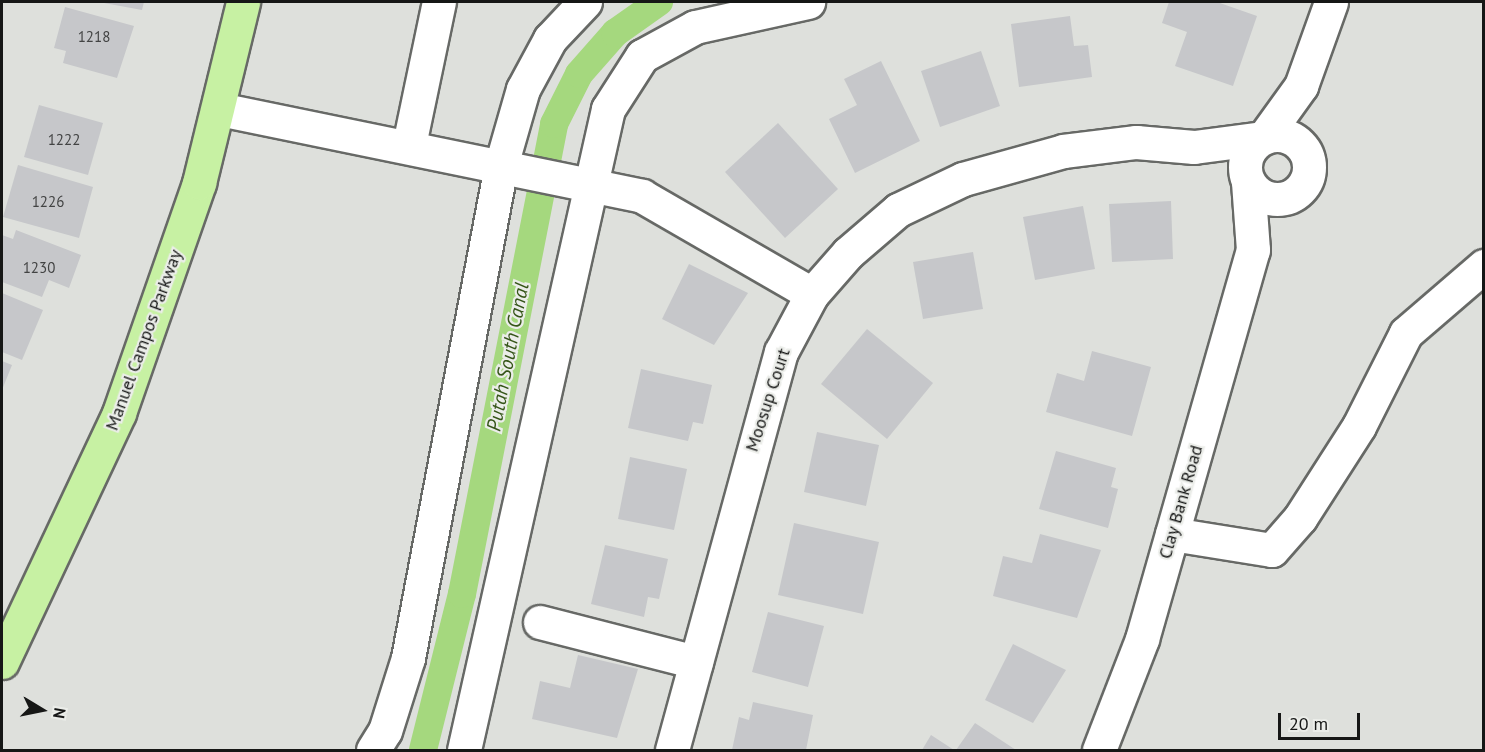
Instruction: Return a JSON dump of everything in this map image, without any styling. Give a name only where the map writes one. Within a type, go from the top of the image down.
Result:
[{"type":"main road","name":"Manuel Campos Parkway","points":[[2,662],[119,413],[178,248],[219,109],[243,2]]},
{"type":"street","points":[[410,145],[439,2]]},
{"type":"street","points":[[373,750],[385,731],[408,658],[512,171],[523,88],[549,39],[585,2]]},
{"type":"street","points":[[464,750],[580,184],[608,109],[642,56],[695,27],[808,2]]},
{"type":"street","name":"Clay Bank Road","points":[[1099,750],[1142,639],[1253,250],[1248,153],[1263,137],[1301,86],[1331,2]]},
{"type":"street","name":"Clay Bank Road","points":[[1253,250],[1309,174],[1301,86]]},
{"type":"street","points":[[219,109],[410,145],[512,171],[642,196],[812,294]]},
{"type":"street","points":[[1263,137],[1288,136],[1306,151]]},
{"type":"street","name":"Moosup Court","points":[[672,750],[762,411],[782,352],[812,294],[848,253],[898,210],[963,179],[1063,151],[1136,142],[1194,147],[1263,137]]},
{"type":"street","name":"Moosup Court","points":[[1194,147],[1248,181]]},
{"type":"street","points":[[1248,181],[1274,199],[1296,194]]},
{"type":"street","points":[[1172,534],[1272,550],[1300,518],[1359,426],[1406,333],[1483,267]]},
{"type":"street","points":[[540,622],[696,662]]},
{"type":"building","points":[[104,2],[144,2],[142,10]]},
{"type":"building","points":[[1169,2],[1217,2],[1257,16],[1233,86],[1175,66],[1187,32],[1162,23]]},
{"type":"building","points":[[65,7],[134,26],[117,78],[63,63],[66,51],[54,48]]},
{"type":"building","points":[[1070,16],[1074,46],[1088,45],[1092,77],[1019,87],[1011,24]]},
{"type":"building","points":[[981,51],[1000,106],[940,127],[921,71]]},
{"type":"building","points":[[881,61],[920,141],[855,173],[829,119],[857,105],[844,79]]},
{"type":"building","points":[[39,105],[103,123],[88,175],[24,157]]},
{"type":"building","points":[[778,123],[838,189],[785,238],[725,172]]},
{"type":"building","points":[[18,165],[93,187],[79,238],[3,217]]},
{"type":"building","points":[[1171,201],[1173,259],[1112,262],[1109,204]]},
{"type":"building","points":[[1083,206],[1095,269],[1035,280],[1023,217]]},
{"type":"building","points":[[16,230],[81,255],[69,288],[49,280],[42,297],[2,282],[2,235],[13,239]]},
{"type":"building","points":[[973,252],[983,309],[923,319],[913,262]]},
{"type":"building","points":[[689,264],[748,293],[714,345],[662,319]]},
{"type":"building","points":[[2,293],[43,310],[22,360],[2,352]]},
{"type":"building","points":[[867,329],[933,383],[887,439],[821,384]]},
{"type":"building","points":[[1092,351],[1151,367],[1132,436],[1046,412],[1057,373],[1084,381]]},
{"type":"building","points":[[2,361],[12,365],[2,390]]},
{"type":"building","points":[[641,369],[712,385],[703,424],[693,422],[688,441],[628,428]]},
{"type":"building","points":[[817,432],[879,445],[866,506],[804,492]]},
{"type":"building","points":[[1056,451],[1116,468],[1111,487],[1118,489],[1108,528],[1039,509]]},
{"type":"building","points":[[630,457],[687,469],[674,530],[618,519]]},
{"type":"building","points":[[794,523],[879,542],[863,614],[778,595]]},
{"type":"building","points":[[1040,534],[1101,550],[1077,618],[993,596],[1003,556],[1032,563]]},
{"type":"building","points":[[605,545],[668,559],[659,599],[648,597],[644,617],[591,604]]},
{"type":"building","points":[[768,612],[824,626],[808,687],[752,672]]},
{"type":"building","points":[[1013,644],[1066,670],[1033,723],[985,700]]},
{"type":"building","points":[[578,655],[638,669],[617,738],[532,719],[540,681],[570,688]]},
{"type":"building","points":[[753,702],[813,715],[806,750],[732,750],[739,717],[749,720]]},
{"type":"building","points":[[975,723],[1016,750],[956,750]]},
{"type":"building","points":[[931,735],[954,750],[922,750]]},
{"type":"waterway","name":"Putah South Canal","points":[[423,750],[462,594],[554,124],[579,74],[615,33],[659,2]]}]
